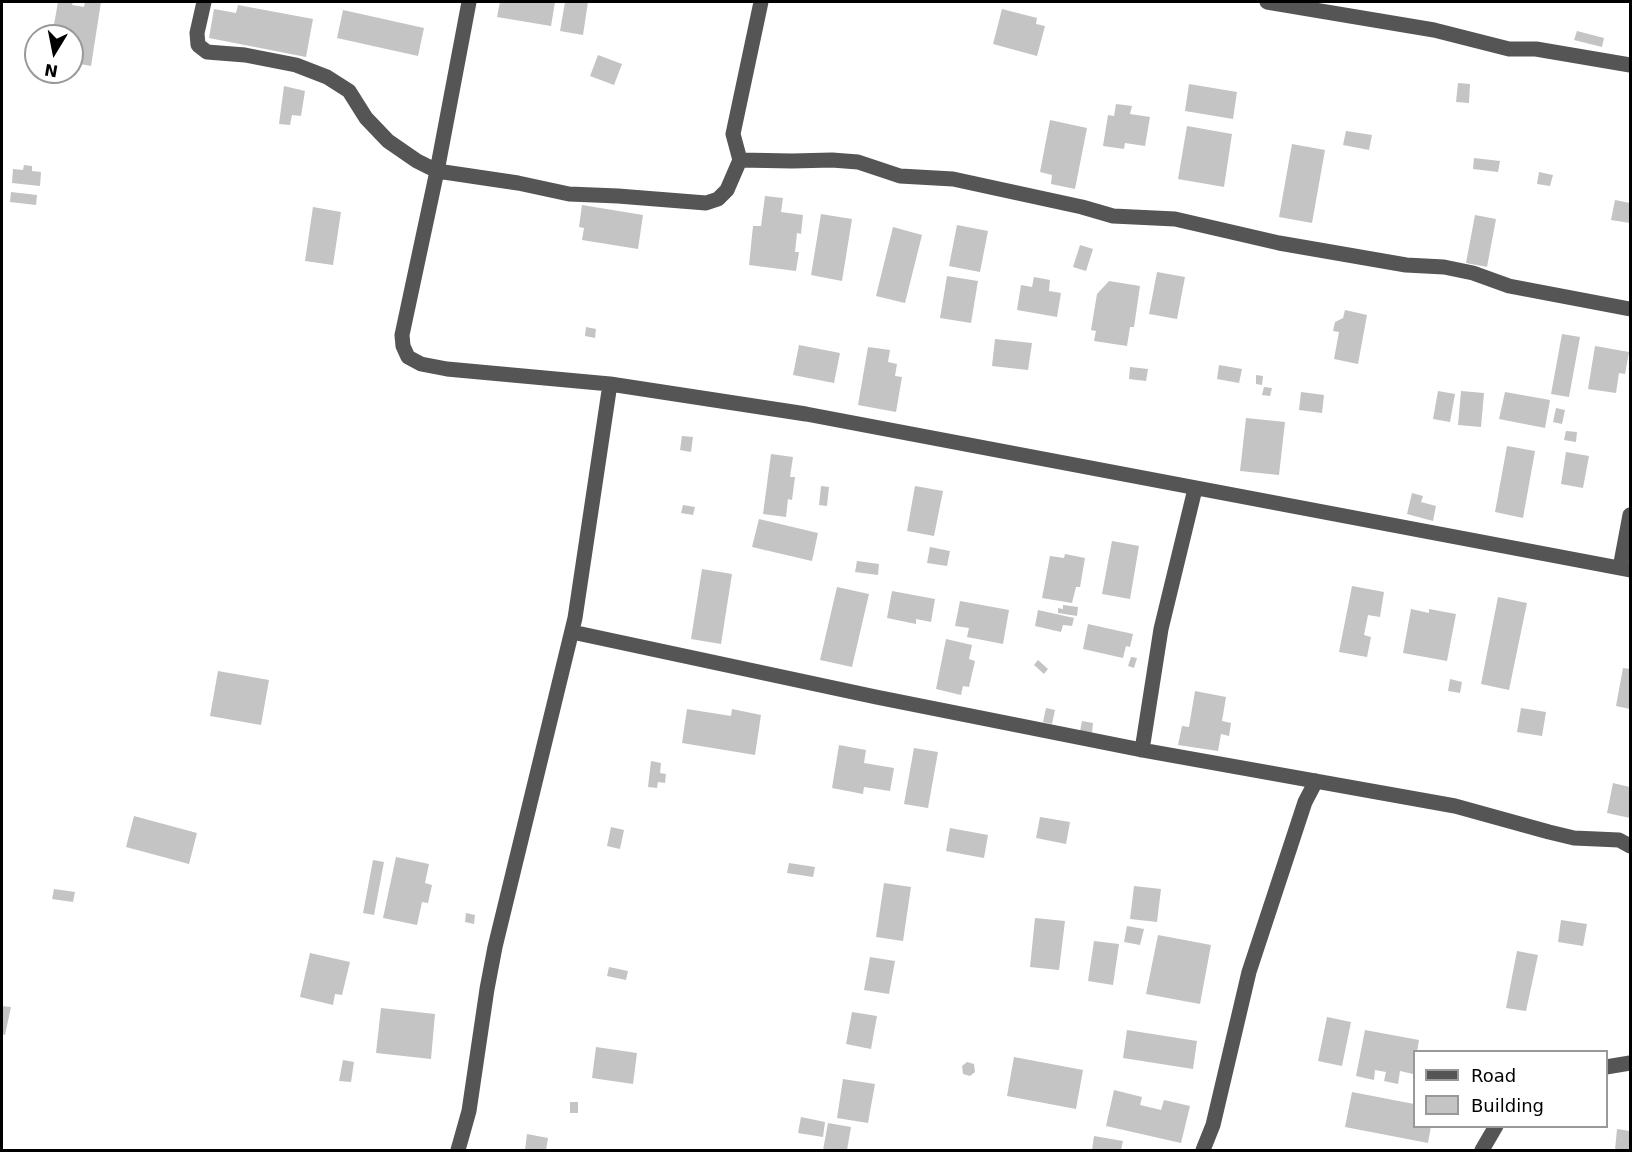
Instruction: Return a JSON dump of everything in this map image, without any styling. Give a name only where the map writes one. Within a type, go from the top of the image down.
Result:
[{"type":"street","points":[[204,2],[197,33],[198,45],[207,52],[245,55],[296,65],[327,77],[349,91],[366,118],[388,141],[417,161],[437,171],[518,183],[568,194],[706,203],[718,199],[727,190],[741,160],[733,134],[761,2]]},
{"type":"street","points":[[470,2],[402,335],[403,346],[408,357],[421,364],[447,369],[610,384],[806,414],[1625,569],[1630,515]]},
{"type":"street","points":[[1267,2],[1434,30],[1509,49],[1536,49],[1630,65]]},
{"type":"street","points":[[741,160],[858,162],[900,176],[953,179],[1113,216],[1175,219],[1314,249],[1406,265],[1444,267],[1473,273],[1509,286],[1630,309]]},
{"type":"street","points":[[458,1150],[469,1111],[495,947],[572,632],[610,384]]},
{"type":"street","points":[[1142,750],[1161,629],[1196,489]]},
{"type":"street","points":[[572,632],[876,697],[1142,750],[1455,806],[1574,838],[1619,840],[1630,846]]},
{"type":"street","points":[[1203,1150],[1213,1125],[1249,972],[1305,802],[1316,781]]},
{"type":"street","points":[[1608,1067],[1630,1064]]},
{"type":"street","points":[[1482,1150],[1495,1128]]},
{"type":"building","points":[[58,2],[73,2],[72,5],[84,7],[85,2],[101,2],[91,66],[84,65],[84,24],[54,24]]},
{"type":"building","points":[[500,2],[555,2],[551,26],[497,17]]},
{"type":"building","points":[[565,2],[588,2],[583,35],[560,31]]},
{"type":"building","points":[[238,5],[313,19],[306,57],[209,38],[214,9],[236,13]]},
{"type":"building","points":[[1002,9],[1037,18],[1036,24],[1045,26],[1037,56],[993,44]]},
{"type":"building","points":[[343,10],[424,28],[418,56],[337,38]]},
{"type":"building","points":[[1577,31],[1604,38],[1602,47],[1574,40]]},
{"type":"building","points":[[598,55],[622,64],[614,85],[590,76]]},
{"type":"building","points":[[1458,83],[1470,84],[1469,103],[1456,102]]},
{"type":"building","points":[[1189,84],[1237,92],[1233,119],[1185,111]]},
{"type":"building","points":[[284,86],[305,91],[301,116],[292,115],[290,125],[279,124]]},
{"type":"building","points":[[1116,104],[1132,106],[1130,114],[1150,117],[1145,146],[1125,143],[1124,149],[1103,146],[1108,115],[1114,116]]},
{"type":"building","points":[[1050,120],[1087,128],[1075,189],[1051,184],[1052,175],[1040,172]]},
{"type":"building","points":[[1187,126],[1232,134],[1224,187],[1178,179]]},
{"type":"building","points":[[1346,131],[1372,135],[1369,150],[1343,145]]},
{"type":"building","points":[[1292,144],[1325,150],[1312,223],[1279,217]]},
{"type":"building","points":[[1474,158],[1500,161],[1498,172],[1473,169]]},
{"type":"building","points":[[24,165],[32,166],[32,171],[41,172],[40,186],[12,183],[13,169],[23,170]]},
{"type":"building","points":[[1539,172],[1553,175],[1550,186],[1537,184]]},
{"type":"building","points":[[11,192],[37,195],[36,205],[10,202]]},
{"type":"building","points":[[765,196],[783,198],[781,212],[803,215],[801,234],[797,233],[795,252],[799,252],[796,271],[749,265],[753,226],[761,226]]},
{"type":"building","points":[[1615,200],[1630,203],[1630,223],[1611,220]]},
{"type":"building","points":[[582,205],[643,215],[638,249],[582,240],[584,228],[579,227]]},
{"type":"building","points":[[313,207],[341,212],[333,265],[305,261]]},
{"type":"building","points":[[821,214],[852,219],[842,281],[811,275]]},
{"type":"building","points":[[1475,215],[1496,219],[1487,267],[1466,263]]},
{"type":"building","points":[[957,225],[988,231],[980,272],[949,266]]},
{"type":"building","points":[[893,227],[922,235],[905,303],[876,296]]},
{"type":"building","points":[[1080,245],[1093,249],[1086,271],[1073,267]]},
{"type":"building","points":[[1157,272],[1185,277],[1177,319],[1149,314]]},
{"type":"building","points":[[947,276],[978,281],[971,323],[940,318]]},
{"type":"building","points":[[1034,277],[1050,280],[1049,291],[1061,293],[1057,317],[1017,310],[1021,285],[1032,287]]},
{"type":"building","points":[[1109,281],[1140,286],[1134,327],[1130,327],[1127,346],[1094,341],[1096,331],[1091,330],[1097,294]]},
{"type":"building","points":[[1345,310],[1367,315],[1358,364],[1334,359],[1339,332],[1333,331],[1335,322],[1343,318]]},
{"type":"building","points":[[586,327],[596,329],[595,338],[585,336]]},
{"type":"building","points":[[1562,334],[1580,337],[1569,397],[1551,394]]},
{"type":"building","points":[[995,339],[1032,343],[1028,370],[992,366]]},
{"type":"building","points":[[799,345],[840,353],[834,383],[793,375]]},
{"type":"building","points":[[1595,346],[1629,352],[1625,374],[1619,373],[1616,393],[1588,389]]},
{"type":"building","points":[[868,347],[890,350],[888,362],[897,364],[895,376],[902,377],[896,412],[858,405]]},
{"type":"building","points":[[1219,365],[1242,369],[1239,383],[1217,379]]},
{"type":"building","points":[[1130,367],[1148,369],[1146,381],[1129,379]]},
{"type":"building","points":[[1256,375],[1263,376],[1262,385],[1256,384]]},
{"type":"building","points":[[1264,387],[1272,388],[1270,396],[1262,395]]},
{"type":"building","points":[[1438,391],[1455,394],[1450,422],[1433,419]]},
{"type":"building","points":[[1461,391],[1484,393],[1481,427],[1458,425]]},
{"type":"building","points":[[1301,392],[1324,395],[1322,413],[1299,410]]},
{"type":"building","points":[[1505,392],[1550,400],[1545,428],[1499,419]]},
{"type":"building","points":[[1556,408],[1565,410],[1562,424],[1553,422]]},
{"type":"building","points":[[1246,418],[1285,422],[1279,475],[1240,471]]},
{"type":"building","points":[[1566,431],[1577,432],[1576,442],[1564,440]]},
{"type":"building","points":[[682,436],[693,437],[691,452],[680,450]]},
{"type":"building","points":[[1507,446],[1535,451],[1523,518],[1495,512]]},
{"type":"building","points":[[1566,452],[1589,456],[1583,488],[1561,484]]},
{"type":"building","points":[[771,454],[793,457],[790,477],[795,477],[792,500],[788,499],[786,517],[763,514]]},
{"type":"building","points":[[821,486],[829,487],[827,506],[819,505]]},
{"type":"building","points":[[915,486],[943,491],[934,536],[907,531]]},
{"type":"building","points":[[1412,493],[1423,496],[1421,502],[1436,506],[1433,521],[1407,514]]},
{"type":"building","points":[[683,505],[695,507],[693,515],[681,513]]},
{"type":"building","points":[[759,519],[818,533],[812,561],[752,547]]},
{"type":"building","points":[[1112,541],[1139,546],[1130,599],[1102,594]]},
{"type":"building","points":[[930,547],[950,551],[947,566],[927,563]]},
{"type":"building","points":[[1065,554],[1085,558],[1080,587],[1076,587],[1072,603],[1042,598],[1050,556],[1064,558]]},
{"type":"building","points":[[857,561],[879,564],[878,575],[855,572]]},
{"type":"building","points":[[702,569],[732,574],[721,644],[691,639]]},
{"type":"building","points":[[1352,586],[1384,592],[1380,617],[1368,615],[1364,635],[1371,637],[1367,657],[1339,652]]},
{"type":"building","points":[[837,587],[869,594],[852,667],[820,660]]},
{"type":"building","points":[[892,591],[935,599],[931,622],[916,619],[916,624],[887,618]]},
{"type":"building","points":[[1498,597],[1527,603],[1509,690],[1481,684]]},
{"type":"building","points":[[960,601],[1009,610],[1003,644],[967,637],[969,628],[955,626]]},
{"type":"building","points":[[1063,605],[1078,607],[1077,616],[1058,613],[1058,608],[1063,609]]},
{"type":"building","points":[[1411,609],[1429,613],[1429,609],[1456,614],[1447,661],[1403,653]]},
{"type":"building","points":[[1038,610],[1074,618],[1072,626],[1063,625],[1061,632],[1035,626]]},
{"type":"building","points":[[1088,624],[1133,634],[1130,647],[1126,646],[1123,658],[1083,649]]},
{"type":"building","points":[[946,639],[972,645],[969,659],[975,661],[969,687],[963,686],[961,695],[936,689]]},
{"type":"building","points":[[1131,657],[1137,658],[1134,668],[1128,666]]},
{"type":"building","points":[[1038,660],[1048,669],[1044,674],[1034,665]]},
{"type":"building","points":[[1623,668],[1630,669],[1630,709],[1616,706]]},
{"type":"building","points":[[218,671],[269,680],[261,725],[210,716]]},
{"type":"building","points":[[1450,679],[1462,682],[1460,693],[1448,691]]},
{"type":"building","points":[[1195,691],[1226,697],[1222,721],[1231,723],[1229,736],[1221,734],[1218,751],[1178,745],[1182,726],[1189,727]]},
{"type":"building","points":[[1046,708],[1055,710],[1052,724],[1043,722]]},
{"type":"building","points":[[1521,708],[1546,712],[1542,736],[1517,732]]},
{"type":"building","points":[[687,709],[731,716],[732,709],[761,715],[755,755],[682,743]]},
{"type":"building","points":[[1082,721],[1093,723],[1092,733],[1080,731]]},
{"type":"building","points":[[839,745],[866,750],[864,763],[894,768],[890,791],[864,787],[863,794],[832,788]]},
{"type":"building","points":[[914,748],[938,752],[928,808],[904,804]]},
{"type":"building","points":[[651,761],[661,763],[660,773],[666,774],[665,783],[658,782],[657,788],[648,787]]},
{"type":"building","points":[[1613,783],[1630,787],[1630,818],[1607,813]]},
{"type":"building","points":[[134,816],[197,833],[189,864],[126,847]]},
{"type":"building","points":[[1040,817],[1070,822],[1066,844],[1036,838]]},
{"type":"building","points":[[611,827],[624,830],[620,849],[607,846]]},
{"type":"building","points":[[950,828],[988,835],[984,858],[946,851]]},
{"type":"building","points":[[396,857],[429,864],[425,883],[432,885],[428,903],[422,902],[417,925],[383,918]]},
{"type":"building","points":[[373,860],[384,862],[374,915],[363,913]]},
{"type":"building","points":[[789,863],[815,867],[813,877],[787,873]]},
{"type":"building","points":[[884,883],[911,887],[903,941],[876,937]]},
{"type":"building","points":[[1134,886],[1161,889],[1157,922],[1130,919]]},
{"type":"building","points":[[54,889],[75,892],[73,902],[52,899]]},
{"type":"building","points":[[466,913],[475,915],[474,924],[465,922]]},
{"type":"building","points":[[1035,918],[1065,921],[1059,970],[1030,967]]},
{"type":"building","points":[[1561,920],[1587,924],[1583,946],[1558,942]]},
{"type":"building","points":[[1127,926],[1144,929],[1140,945],[1124,942]]},
{"type":"building","points":[[1158,935],[1211,945],[1200,1004],[1146,994]]},
{"type":"building","points":[[1094,941],[1119,944],[1113,985],[1088,981]]},
{"type":"building","points":[[1517,951],[1538,955],[1526,1011],[1506,1008]]},
{"type":"building","points":[[310,953],[350,962],[342,995],[335,994],[333,1005],[300,997]]},
{"type":"building","points":[[870,957],[895,961],[889,994],[864,990]]},
{"type":"building","points":[[609,967],[628,971],[626,980],[607,976]]},
{"type":"building","points":[[2,1006],[11,1007],[5,1035],[2,1034]]},
{"type":"building","points":[[381,1008],[435,1014],[431,1059],[376,1053]]},
{"type":"building","points":[[852,1012],[877,1016],[871,1049],[846,1044]]},
{"type":"building","points":[[1327,1017],[1351,1022],[1342,1066],[1318,1061]]},
{"type":"building","points":[[1127,1030],[1197,1041],[1193,1069],[1123,1058]]},
{"type":"building","points":[[1365,1030],[1419,1040],[1417,1050],[1413,1050],[1413,1074],[1400,1071],[1398,1084],[1384,1081],[1386,1072],[1375,1070],[1374,1080],[1356,1076]]},
{"type":"building","points":[[596,1047],[637,1053],[633,1084],[592,1078]]},
{"type":"building","points":[[1014,1057],[1083,1070],[1076,1109],[1007,1096]]},
{"type":"building","points":[[343,1060],[354,1062],[351,1082],[339,1081]]},
{"type":"building","points":[[967,1062],[974,1064],[975,1072],[970,1076],[963,1074],[962,1066]]},
{"type":"building","points":[[843,1079],[875,1084],[868,1123],[837,1118]]},
{"type":"building","points":[[1114,1090],[1142,1097],[1140,1105],[1161,1110],[1164,1100],[1190,1106],[1181,1143],[1106,1126]]},
{"type":"building","points":[[1352,1092],[1413,1104],[1413,1128],[1431,1128],[1428,1143],[1345,1127]]},
{"type":"building","points":[[570,1102],[578,1102],[578,1113],[570,1113]]},
{"type":"building","points":[[801,1117],[825,1122],[823,1137],[798,1133]]},
{"type":"building","points":[[828,1123],[851,1127],[847,1150],[823,1150]]},
{"type":"building","points":[[1617,1129],[1630,1131],[1630,1150],[1615,1150]]},
{"type":"building","points":[[527,1134],[548,1138],[546,1150],[525,1150]]},
{"type":"building","points":[[1094,1136],[1123,1141],[1121,1150],[1092,1150]]}]
